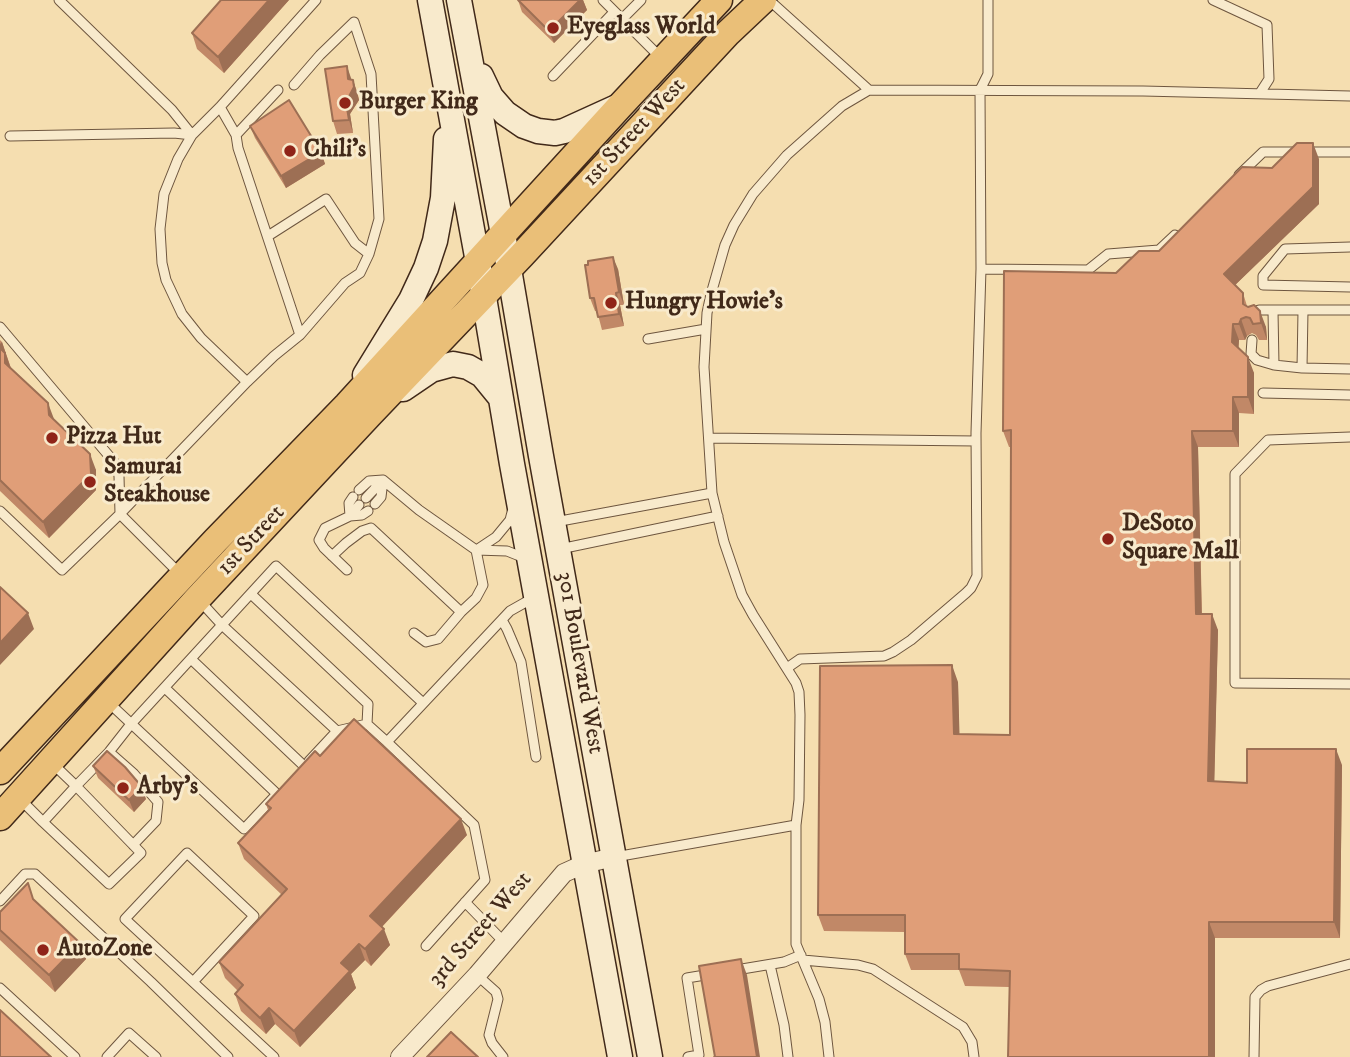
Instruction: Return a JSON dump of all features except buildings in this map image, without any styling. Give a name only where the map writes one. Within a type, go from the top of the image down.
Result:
[{"type":"main road","points":[[358,410],[426,268],[435,241],[443,198],[448,100],[429,0]]},
{"type":"main road","points":[[459,0],[467,44],[491,97],[505,113],[523,126],[547,133],[564,131],[620,106]]},
{"type":"main road","name":"1st Street","points":[[0,817],[198,598],[358,410],[478,262],[719,0]]},
{"type":"main road","name":"1st Street West","points":[[508,269],[709,54],[764,0]]},
{"type":"main road","name":"301 Boulevard West","points":[[467,44],[650,1057]]},
{"type":"main road","name":"301 Boulevard West","points":[[448,100],[620,1057]]},
{"type":"main road","name":"1st Street","points":[[0,771],[183,576],[508,269]]},
{"type":"main road","points":[[358,410],[422,374],[445,365],[460,365],[475,371],[488,380],[500,397]]},
{"type":"street","name":"3rd Street West","points":[[400,1057],[477,975],[564,873],[584,864],[614,857]]},
{"type":"lane","points":[[59,0],[172,110],[192,135]]},
{"type":"lane","points":[[247,382],[201,338],[172,296],[162,263],[160,229],[164,194],[178,159],[192,135],[316,0]]},
{"type":"lane","points":[[603,0],[664,61]]},
{"type":"lane","points":[[622,19],[641,0]]},
{"type":"lane","points":[[769,0],[869,90]]},
{"type":"lane","points":[[787,668],[800,659],[884,656],[893,652],[911,640],[971,588],[977,576],[976,441],[981,269],[980,90],[988,74],[988,0]]},
{"type":"lane","points":[[1213,0],[1267,25],[1269,79],[1260,93]]},
{"type":"lane","points":[[553,76],[614,12]]},
{"type":"lane","points":[[0,511],[62,570],[247,382],[300,335],[345,283],[360,273],[369,254],[379,219],[371,74],[354,22],[294,85]]},
{"type":"lane","points":[[236,135],[278,90]]},
{"type":"lane","points":[[829,1057],[822,1010],[796,944],[795,935],[800,703],[796,683],[742,595],[724,542],[712,493],[704,366],[706,329],[711,294],[725,245],[734,225],[753,194],[804,138],[842,106],[869,90],[1143,91],[1350,96]]},
{"type":"lane","points":[[220,107],[236,135],[300,335]]},
{"type":"lane","points":[[10,136],[192,135]]},
{"type":"lane","points":[[1229,183],[1262,152],[1350,152]]},
{"type":"lane","points":[[268,236],[326,199],[355,243],[369,254]]},
{"type":"lane","points":[[981,269],[1088,270],[1108,254],[1159,250],[1180,230]]},
{"type":"lane","points":[[1350,247],[1285,249],[1263,276],[1263,285],[1350,287]]},
{"type":"lane","points":[[1255,316],[1255,312],[1259,310],[1350,310]]},
{"type":"lane","points":[[1303,310],[1303,368]]},
{"type":"lane","points":[[1273,311],[1273,365]]},
{"type":"lane","points":[[0,327],[115,463],[120,514],[183,576]]},
{"type":"lane","points":[[648,339],[706,329]]},
{"type":"lane","points":[[1252,340],[1251,354],[1255,359],[1273,365],[1350,369]]},
{"type":"lane","points":[[1263,393],[1350,395]]},
{"type":"lane","points":[[1350,437],[1268,440],[1235,474],[1235,683],[1350,684]]},
{"type":"lane","points":[[709,438],[976,441]]},
{"type":"lane","points":[[350,516],[383,480]]},
{"type":"lane","points":[[347,570],[318,540],[325,528],[350,516],[362,515],[372,508],[382,497],[383,480]]},
{"type":"lane","points":[[350,516],[349,503],[356,494],[369,481],[383,480],[419,510],[476,550],[507,551],[530,560]]},
{"type":"lane","points":[[476,550],[496,537],[510,520],[517,492]]},
{"type":"lane","points":[[553,522],[712,493]]},
{"type":"lane","points":[[558,549],[718,516]]},
{"type":"lane","points":[[332,556],[346,542],[371,528],[461,612]]},
{"type":"lane","points":[[414,634],[426,642],[438,639],[476,598],[482,585],[476,550]]},
{"type":"lane","points":[[43,822],[276,566],[423,703]]},
{"type":"lane","points":[[251,594],[368,704],[367,724]]},
{"type":"lane","points":[[387,742],[510,611],[536,596]]},
{"type":"lane","points":[[198,598],[222,625],[337,732]]},
{"type":"lane","points":[[502,620],[521,662],[536,757]]},
{"type":"lane","points":[[191,659],[304,766]]},
{"type":"lane","points":[[164,688],[277,794]]},
{"type":"lane","points":[[106,700],[244,829],[286,785]]},
{"type":"lane","points":[[295,775],[337,732],[367,724]]},
{"type":"lane","points":[[367,724],[474,825],[485,880],[426,946]]},
{"type":"lane","points":[[109,752],[134,774],[158,802],[156,821],[133,845]]},
{"type":"lane","points":[[19,797],[109,884],[141,853],[51,761]]},
{"type":"lane","points":[[614,857],[796,825]]},
{"type":"lane","points":[[193,982],[254,916],[187,853],[125,919],[193,982],[274,1057]]},
{"type":"lane","points":[[0,901],[25,874],[35,874],[228,1057]]},
{"type":"lane","points":[[465,902],[504,942]]},
{"type":"lane","points":[[688,1057],[699,1055],[687,978],[802,958],[873,969],[963,1027],[972,1042],[974,1057]]},
{"type":"lane","points":[[1254,1057],[1255,997],[1261,990],[1350,964]]},
{"type":"lane","points":[[770,965],[784,1025],[788,1057]]},
{"type":"lane","points":[[477,975],[496,992],[498,999],[489,1035],[503,1057]]},
{"type":"lane","points":[[0,988],[75,1057]]},
{"type":"lane","points":[[107,1057],[130,1033],[156,1057]]},
{"type":"place","name":"Eyeglass World","points":[[553,28]]},
{"type":"place","name":"Burger King","points":[[345,103]]},
{"type":"place","name":"Chili's","points":[[290,151]]},
{"type":"place","name":"Hungry Howie's","points":[[611,303]]},
{"type":"place","name":"Pizza Hut","points":[[52,438]]},
{"type":"place","name":"Samurai Steakhouse","points":[[90,482]]},
{"type":"place","name":"DeSoto Square Mall","points":[[1108,539]]},
{"type":"place","name":"Arby's","points":[[123,788]]},
{"type":"place","name":"AutoZone","points":[[43,950]]}]
